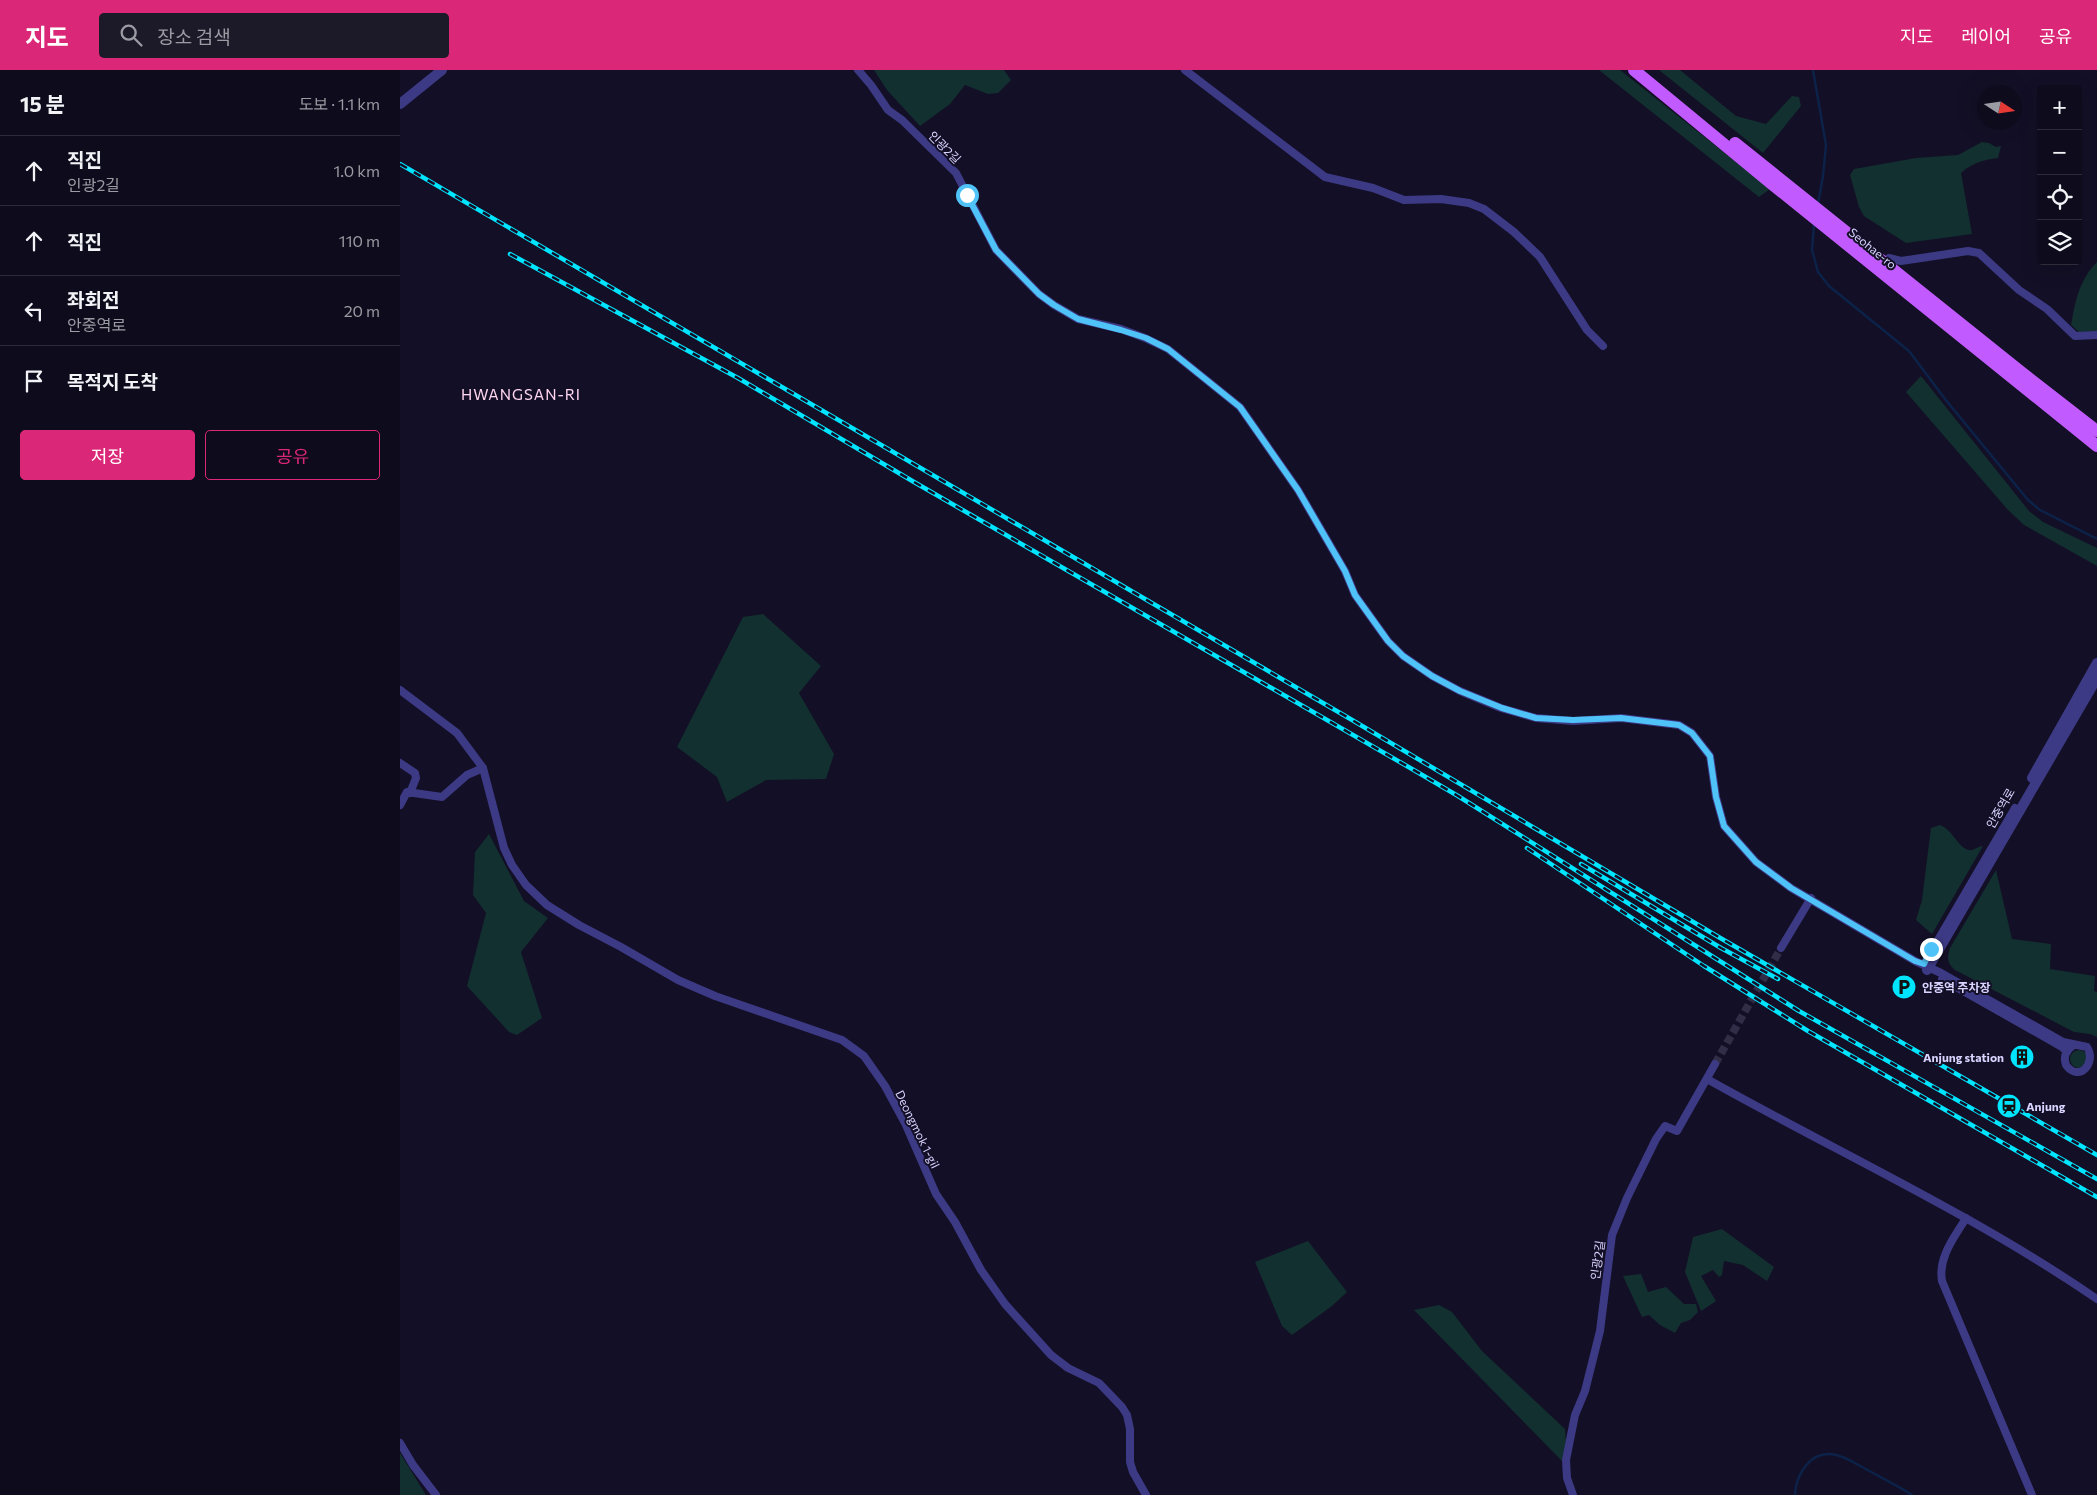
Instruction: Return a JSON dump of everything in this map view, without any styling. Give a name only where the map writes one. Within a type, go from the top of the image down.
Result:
[{"type":"main road","name":"Seohae-ro","points":[[1634,70],[1809,208],[1825,216],[2097,431]]},
{"type":"main road","name":"Seohae-ro","points":[[1644,70],[1809,208]]},
{"type":"main road","name":"Seohae-ro","points":[[1825,216],[2097,446]]},
{"type":"street","points":[[400,104],[442,70]]},
{"type":"street","name":"인광2길","points":[[858,70],[888,110],[902,120],[956,173],[996,250],[1039,294],[1078,319],[1137,335],[1168,349],[1240,407],[1298,490],[1345,571],[1355,595],[1388,641],[1403,656],[1432,676],[1460,691],[1502,708],[1536,718],[1573,720],[1621,718],[1679,725],[1692,733],[1710,756],[1716,797],[1724,826],[1756,862],[1791,888],[1927,967]]},
{"type":"street","points":[[1185,70],[1325,177],[1373,188],[1404,200],[1441,199],[1469,203],[1484,209],[1514,232],[1540,258],[1587,330],[1602,346]]},
{"type":"street","name":"Seohae-ro","points":[[1889,258],[1900,261],[1968,251],[1979,254],[2019,290],[2047,309],[2075,336],[2097,335]]},
{"type":"street","name":"안중역로","points":[[1927,967],[2097,664]]},
{"type":"street","points":[[1927,967],[2097,678]]},
{"type":"street","name":"Deongmok 1-gil","points":[[400,690],[457,733],[483,768],[504,848],[512,865],[526,886],[547,905],[678,980],[715,996],[842,1040],[864,1056],[885,1086],[906,1123],[936,1194],[1005,1304],[1051,1355],[1068,1368],[1099,1383],[1122,1407],[1130,1429],[1130,1462],[1133,1472],[1146,1495]]},
{"type":"street","points":[[400,763],[415,772],[416,778],[410,793]]},
{"type":"street","points":[[400,805],[407,792],[442,797],[466,775],[483,768]]},
{"type":"street","points":[[1781,948],[1811,898]]},
{"type":"street","points":[[1927,967],[2063,1042],[2083,1045],[2090,1050],[2093,1058],[2089,1068],[2078,1073],[2069,1069],[2064,1060],[2067,1052],[2074,1045]]},
{"type":"street","points":[[1927,967],[2062,1047],[2067,1052]]},
{"type":"street","name":"인광2길","points":[[1573,1495],[1567,1478],[1566,1460],[1575,1415],[1584,1391],[1600,1331],[1612,1235],[1617,1219],[1656,1138],[1665,1126],[1677,1131],[1715,1064]]},
{"type":"street","points":[[2089,1068],[2097,1074]]},
{"type":"street","points":[[1707,1079],[1790,1126],[1892,1177],[1966,1218],[2054,1270],[2097,1299]]},
{"type":"street","points":[[1966,1218],[1942,1260],[1940,1270],[1942,1281],[2032,1495]]},
{"type":"street","points":[[400,1442],[413,1465],[436,1495]]},
{"type":"green space","points":[[874,70],[1004,70],[1011,80],[998,93],[988,94],[965,85],[950,104],[920,126],[887,90]]},
{"type":"green space","points":[[1599,70],[1620,70],[1770,189],[1759,197]]},
{"type":"green space","points":[[1659,70],[1680,70],[1736,116],[1766,124],[1792,96],[1799,97],[1801,106],[1763,153]]},
{"type":"green space","points":[[1982,142],[1996,147],[2001,146],[1998,158],[1978,162],[1961,173],[1972,234],[1906,243],[1864,216],[1859,207],[1850,175],[1854,169],[1916,158],[1958,155]]},
{"type":"green space","points":[[2097,262],[2097,331],[2079,332],[2071,325],[2076,300],[2086,276]]},
{"type":"green space","points":[[1921,376],[2029,511],[2043,522],[2097,548],[2097,566],[2024,525],[2008,510],[1906,392]]},
{"type":"green space","points":[[763,614],[821,666],[799,693],[834,754],[826,779],[766,780],[727,802],[717,777],[677,747],[743,617]]},
{"type":"green space","points":[[1940,825],[1949,831],[1965,849],[1971,850],[1983,846],[1932,934],[1916,920],[1922,900],[1931,828]]},
{"type":"green space","points":[[489,834],[524,901],[548,918],[521,952],[542,1018],[517,1035],[509,1032],[467,986],[486,913],[473,895],[475,852]]},
{"type":"green space","points":[[1996,870],[2012,939],[2051,944],[2050,969],[2095,976],[2097,1037],[2074,1032],[1955,970],[1950,965],[1948,958],[1950,948]]},
{"type":"green space","points":[[2079,1050],[2085,1053],[2088,1059],[2085,1065],[2079,1068],[2073,1065],[2070,1059],[2073,1053]]},
{"type":"green space","points":[[1722,1229],[1774,1267],[1767,1281],[1743,1265],[1724,1261],[1722,1275],[1719,1277],[1713,1270],[1701,1276],[1716,1301],[1701,1311],[1685,1272],[1693,1237]]},
{"type":"green space","points":[[1308,1241],[1347,1292],[1332,1306],[1292,1335],[1282,1326],[1255,1262]]},
{"type":"green space","points":[[1641,1274],[1648,1292],[1666,1287],[1684,1304],[1696,1304],[1698,1312],[1690,1320],[1681,1323],[1675,1333],[1660,1325],[1649,1315],[1642,1317],[1623,1276]]},
{"type":"green space","points":[[1439,1305],[1452,1312],[1482,1351],[1565,1429],[1566,1442],[1562,1461],[1414,1310]]},
{"type":"green space","points":[[400,1453],[426,1495],[400,1495]]},
{"type":"waterway","points":[[1813,70],[1826,145],[1818,204]]},
{"type":"waterway","points":[[1814,224],[1812,250],[1818,272],[1829,286],[1909,351],[1945,399],[2028,500],[2040,510],[2097,539]]},
{"type":"waterway","points":[[1795,1495],[1798,1479],[1806,1465],[1812,1459],[1827,1454],[1847,1459],[1912,1495]]},
{"type":"tunnel","points":[[1715,1064],[1781,948]]},
{"type":"railway","points":[[400,164],[1347,717],[1722,939],[2097,1155]]},
{"type":"railway","points":[[510,254],[738,378],[914,482],[1412,769],[1799,1011],[2097,1179]]},
{"type":"railway","points":[[1527,848],[1704,966],[1808,1031],[2097,1197]]},
{"type":"railway","points":[[1581,864],[1721,948],[1778,979]]},
{"type":"place","name":"안중역 주차장","points":[[1904,987]]},
{"type":"place","name":"Anjung station","points":[[2022,1057]]},
{"type":"place","name":"Anjung","points":[[2009,1106]]},
{"type":"district","name":"HWANGSAN-RI","points":[[521,394]]},
{"type":"route","points":[[967,195],[980,223],[996,250],[1039,294],[1078,319],[1102,324],[1146,338],[1168,349],[1240,407],[1298,490],[1345,571],[1355,595],[1374,618],[1388,641],[1403,656],[1432,676],[1460,691],[1502,708],[1536,718],[1573,720],[1621,718],[1679,725],[1692,733],[1710,756],[1716,797],[1724,826],[1756,862],[1791,888],[1811,898],[1915,961],[1924,964],[1931,949]]}]
